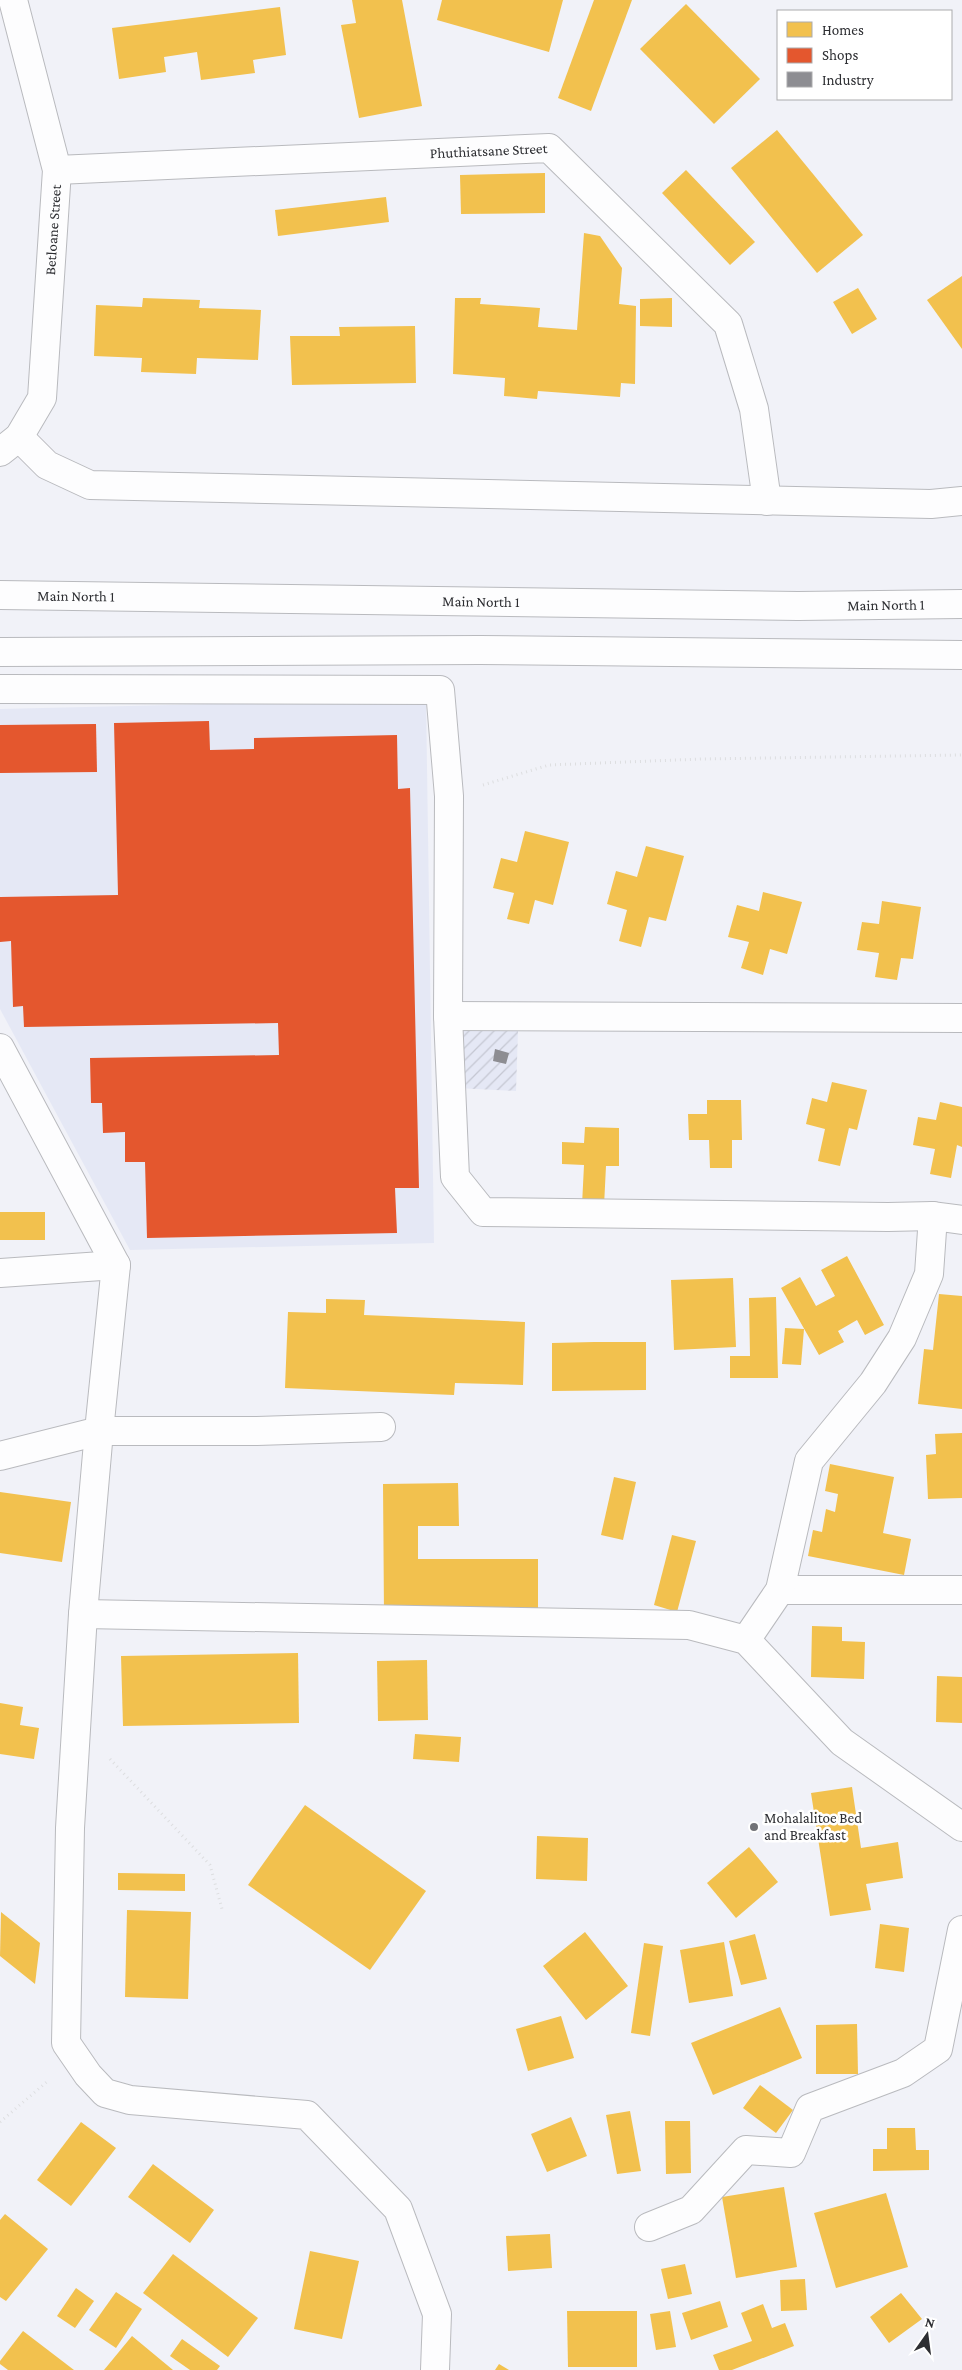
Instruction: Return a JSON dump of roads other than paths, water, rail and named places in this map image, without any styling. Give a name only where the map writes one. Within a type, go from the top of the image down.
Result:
[{"type":"street","name":"Betloane Street","points":[[10,444],[42,398],[57,170],[13,0]]},
{"type":"street","name":"Phuthiatsane Street","points":[[57,170],[549,148],[728,324],[754,409],[767,500]]},
{"type":"street","points":[[10,444],[47,465],[90,485],[930,504],[962,501]]},
{"type":"street","name":"Main North 1","points":[[0,595],[798,606],[962,604]]},
{"type":"street","points":[[0,652],[480,650],[962,655]]},
{"type":"street","points":[[0,688],[440,690],[449,796],[448,1016],[455,1177],[483,1212],[888,1218],[932,1216],[962,1220]]},
{"type":"street","points":[[448,1016],[962,1018]]},
{"type":"street","points":[[0,1048],[116,1265],[92,1490],[92,1529],[83,1614],[76,1722],[70,1828],[66,2043],[88,2075],[105,2093],[114,2096],[130,2100],[307,2115],[398,2209],[437,2314],[435,2370]]},
{"type":"street","points":[[746,1640],[780,1590],[809,1461],[873,1383],[902,1338],[929,1274],[932,1216]]},
{"type":"street","points":[[0,1273],[116,1265]]},
{"type":"street","points":[[0,1456],[99,1431],[257,1431],[381,1427]]},
{"type":"street","points":[[780,1590],[962,1590]]},
{"type":"street","points":[[83,1614],[688,1625],[746,1640],[842,1742],[962,1827]]},
{"type":"street","points":[[649,2227],[691,2210],[746,2150],[791,2153],[810,2108],[903,2073],[938,2049],[962,1930]]},
{"type":"place","name":"Mohalalitoe Bed and Breakfast","points":[[754,1827]]}]
